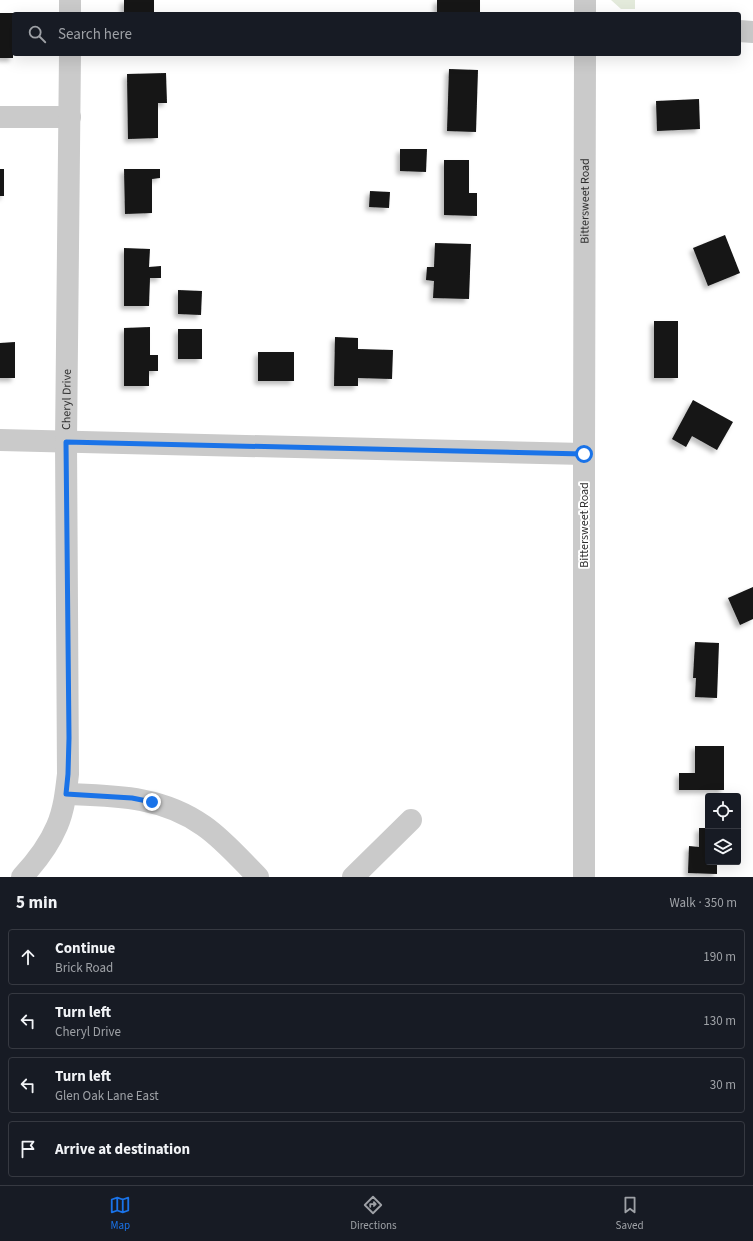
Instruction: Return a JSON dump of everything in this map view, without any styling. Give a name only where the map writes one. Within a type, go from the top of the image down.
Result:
[{"type":"street","points":[[70,0],[70,12]]},
{"type":"street","points":[[585,0],[585,12]]},
{"type":"street","points":[[741,32],[753,32]]},
{"type":"street","name":"Cheryl Drive","points":[[22,877],[46,846],[57,826],[66,794],[68,774],[69,738],[66,442],[70,56]]},
{"type":"street","name":"Bittersweet Road","points":[[584,877],[585,56]]},
{"type":"street","points":[[0,117],[70,117]]},
{"type":"street","points":[[0,440],[584,454]]},
{"type":"street","points":[[66,794],[132,798],[152,802],[180,812],[204,826],[258,877]]},
{"type":"street","points":[[353,877],[411,820]]},
{"type":"green space","points":[[611,0],[635,0],[635,9],[621,9]]},
{"type":"building","points":[[124,0],[154,0],[154,12],[124,12]]},
{"type":"building","points":[[437,0],[480,0],[480,12],[437,12]]},
{"type":"building","points":[[0,13],[12,13],[13,58],[0,58]]},
{"type":"building","points":[[449,69],[478,70],[476,132],[447,131]]},
{"type":"building","points":[[166,73],[167,103],[158,103],[158,138],[128,139],[127,74]]},
{"type":"building","points":[[699,99],[700,129],[657,131],[656,101]]},
{"type":"building","points":[[400,149],[427,149],[426,172],[400,171]]},
{"type":"building","points":[[444,160],[469,160],[469,193],[477,193],[477,216],[444,215]]},
{"type":"building","points":[[0,169],[4,169],[4,196],[0,196]]},
{"type":"building","points":[[124,169],[160,169],[160,178],[152,179],[152,213],[125,214]]},
{"type":"building","points":[[370,191],[390,192],[389,208],[369,207]]},
{"type":"building","points":[[725,235],[740,273],[708,286],[693,248]]},
{"type":"building","points":[[435,243],[471,244],[469,299],[433,298],[434,281],[426,280],[427,267],[434,267]]},
{"type":"building","points":[[124,248],[150,249],[149,267],[161,266],[161,278],[150,278],[149,306],[124,306]]},
{"type":"building","points":[[178,290],[202,291],[201,315],[178,314]]},
{"type":"building","points":[[654,321],[678,321],[678,378],[654,378]]},
{"type":"building","points":[[150,327],[150,355],[158,355],[158,371],[149,371],[149,386],[124,386],[124,328]]},
{"type":"building","points":[[178,329],[202,329],[202,359],[178,359]]},
{"type":"building","points":[[335,337],[358,338],[358,349],[393,350],[392,379],[358,378],[358,386],[334,386]]},
{"type":"building","points":[[15,342],[15,378],[0,378],[0,343]]},
{"type":"building","points":[[258,352],[294,352],[294,381],[258,381]]},
{"type":"building","points":[[693,400],[733,422],[717,450],[692,436],[686,447],[672,439]]},
{"type":"building","points":[[753,587],[753,619],[740,625],[728,598]]},
{"type":"building","points":[[695,642],[719,643],[717,698],[695,697],[696,678],[693,678]]},
{"type":"building","points":[[695,746],[724,746],[724,790],[679,790],[679,773],[695,773]]},
{"type":"building","points":[[699,828],[705,828],[705,865],[717,865],[717,874],[688,873],[689,846],[699,847]]},
{"type":"route","points":[[152,802],[132,798],[66,794],[69,738],[66,442],[584,454]]}]
